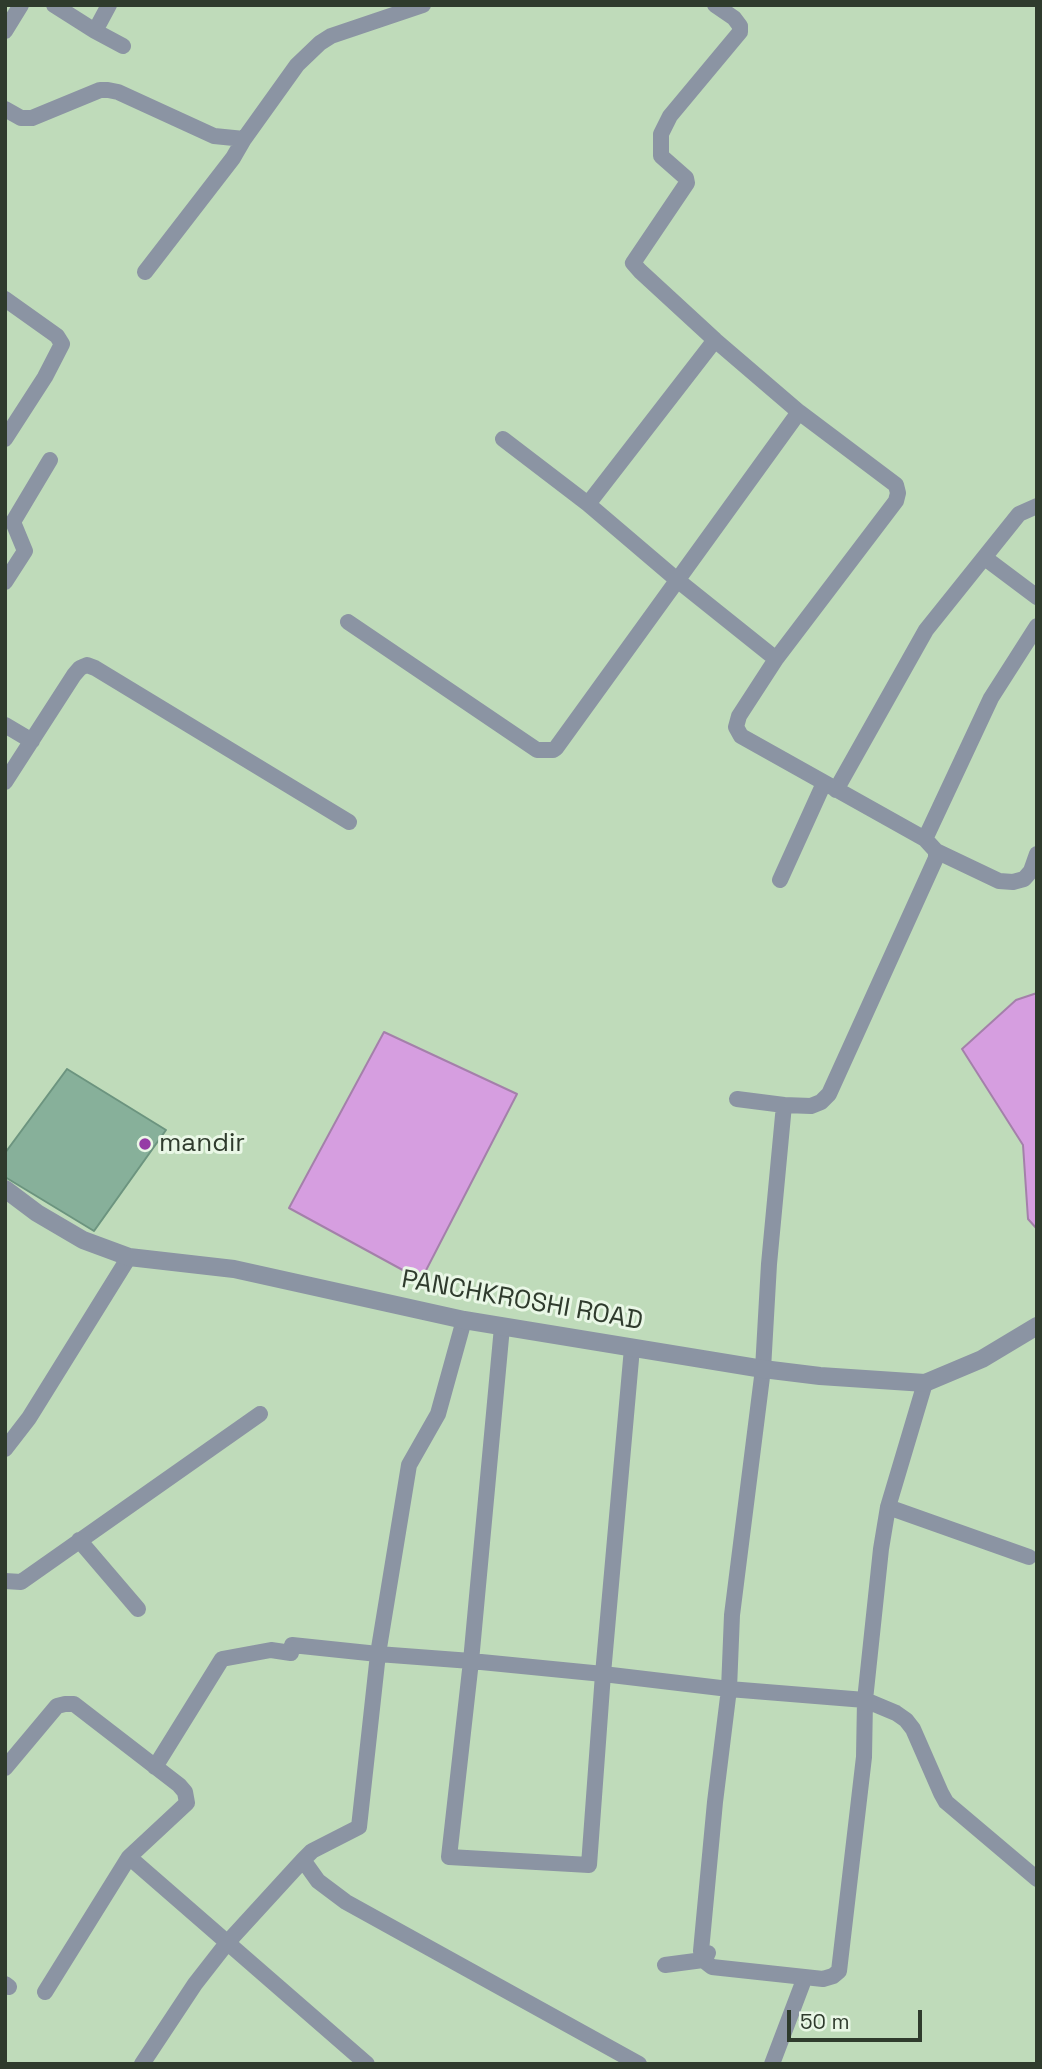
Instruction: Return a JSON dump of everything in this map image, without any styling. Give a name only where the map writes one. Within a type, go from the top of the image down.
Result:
[{"type":"street","points":[[5,31],[21,5]]},
{"type":"street","points":[[54,5],[95,32],[123,46]]},
{"type":"street","points":[[95,32],[109,5]]},
{"type":"street","points":[[145,272],[233,158],[297,65],[331,36],[423,5]]},
{"type":"street","points":[[715,5],[734,18],[740,26],[740,32],[670,116],[661,134],[662,156],[686,178],[687,183],[633,262],[715,340],[799,412],[896,485],[898,493],[896,501],[776,659],[739,716],[736,727],[741,736],[999,881],[1013,882],[1024,879],[1031,871],[1037,854]]},
{"type":"street","points":[[5,109],[20,118],[32,118],[100,90],[108,90],[118,92],[214,136],[244,139]]},
{"type":"street","points":[[5,299],[57,336],[62,344],[45,377],[5,439]]},
{"type":"street","points":[[588,504],[715,340]]},
{"type":"street","points":[[348,622],[537,750],[548,751],[556,748],[799,412]]},
{"type":"street","points":[[503,439],[588,504],[776,659]]},
{"type":"street","points":[[5,582],[25,551],[13,522],[50,460]]},
{"type":"street","points":[[780,880],[830,787],[926,630],[1019,514],[1037,506]]},
{"type":"street","points":[[985,558],[1037,597]]},
{"type":"street","points":[[737,1099],[811,1106],[821,1102],[829,1094],[936,858],[931,845],[991,698],[1037,625]]},
{"type":"street","points":[[5,782],[74,675],[80,668],[92,666],[349,822]]},
{"type":"street","points":[[5,725],[32,741]]},
{"type":"street","points":[[784,1105],[769,1264],[763,1369],[732,1615],[730,1689],[701,1951],[712,1968],[823,1979],[839,1971],[864,1757],[865,1700],[881,1549],[888,1507],[925,1383]]},
{"type":"street","name":"PANCHKROSHI ROAD","points":[[5,1189],[37,1213],[83,1240],[129,1257],[234,1269],[464,1321],[763,1369],[925,1383],[982,1359],[1037,1326]]},
{"type":"street","points":[[5,1449],[29,1418],[129,1257]]},
{"type":"street","points":[[142,2064],[195,1984],[227,1943],[312,1851],[359,1827],[378,1654],[409,1465],[438,1414],[464,1321]]},
{"type":"street","points":[[502,1327],[471,1661],[449,1857],[589,1865],[632,1348]]},
{"type":"street","points":[[5,1581],[21,1582],[260,1414]]},
{"type":"street","points":[[888,1507],[1029,1556]]},
{"type":"street","points":[[79,1540],[138,1609]]},
{"type":"street","points":[[155,1767],[222,1659],[271,1650],[471,1661],[730,1689],[865,1700],[906,1720],[914,1729],[946,1802],[1037,1880]]},
{"type":"street","points":[[5,1768],[57,1706],[74,1704],[179,1785],[185,1793],[187,1803],[129,1857],[45,1992]]},
{"type":"street","points":[[129,1857],[368,2064]]},
{"type":"street","points":[[303,1860],[318,1881],[346,1902],[639,2064]]},
{"type":"street","points":[[666,1965],[706,1956]]},
{"type":"street","points":[[772,2064],[805,1977]]},
{"type":"shaded area","points":[[1037,993],[1037,1229],[1028,1219],[1023,1145],[962,1049],[1016,1000]]},
{"type":"shaded area","points":[[384,1032],[517,1094],[421,1280],[289,1208]]},
{"type":"building","points":[[67,1069],[166,1130],[94,1231],[5,1177],[5,1153]]},
{"type":"place","name":"mandir","points":[[145,1144]]}]
